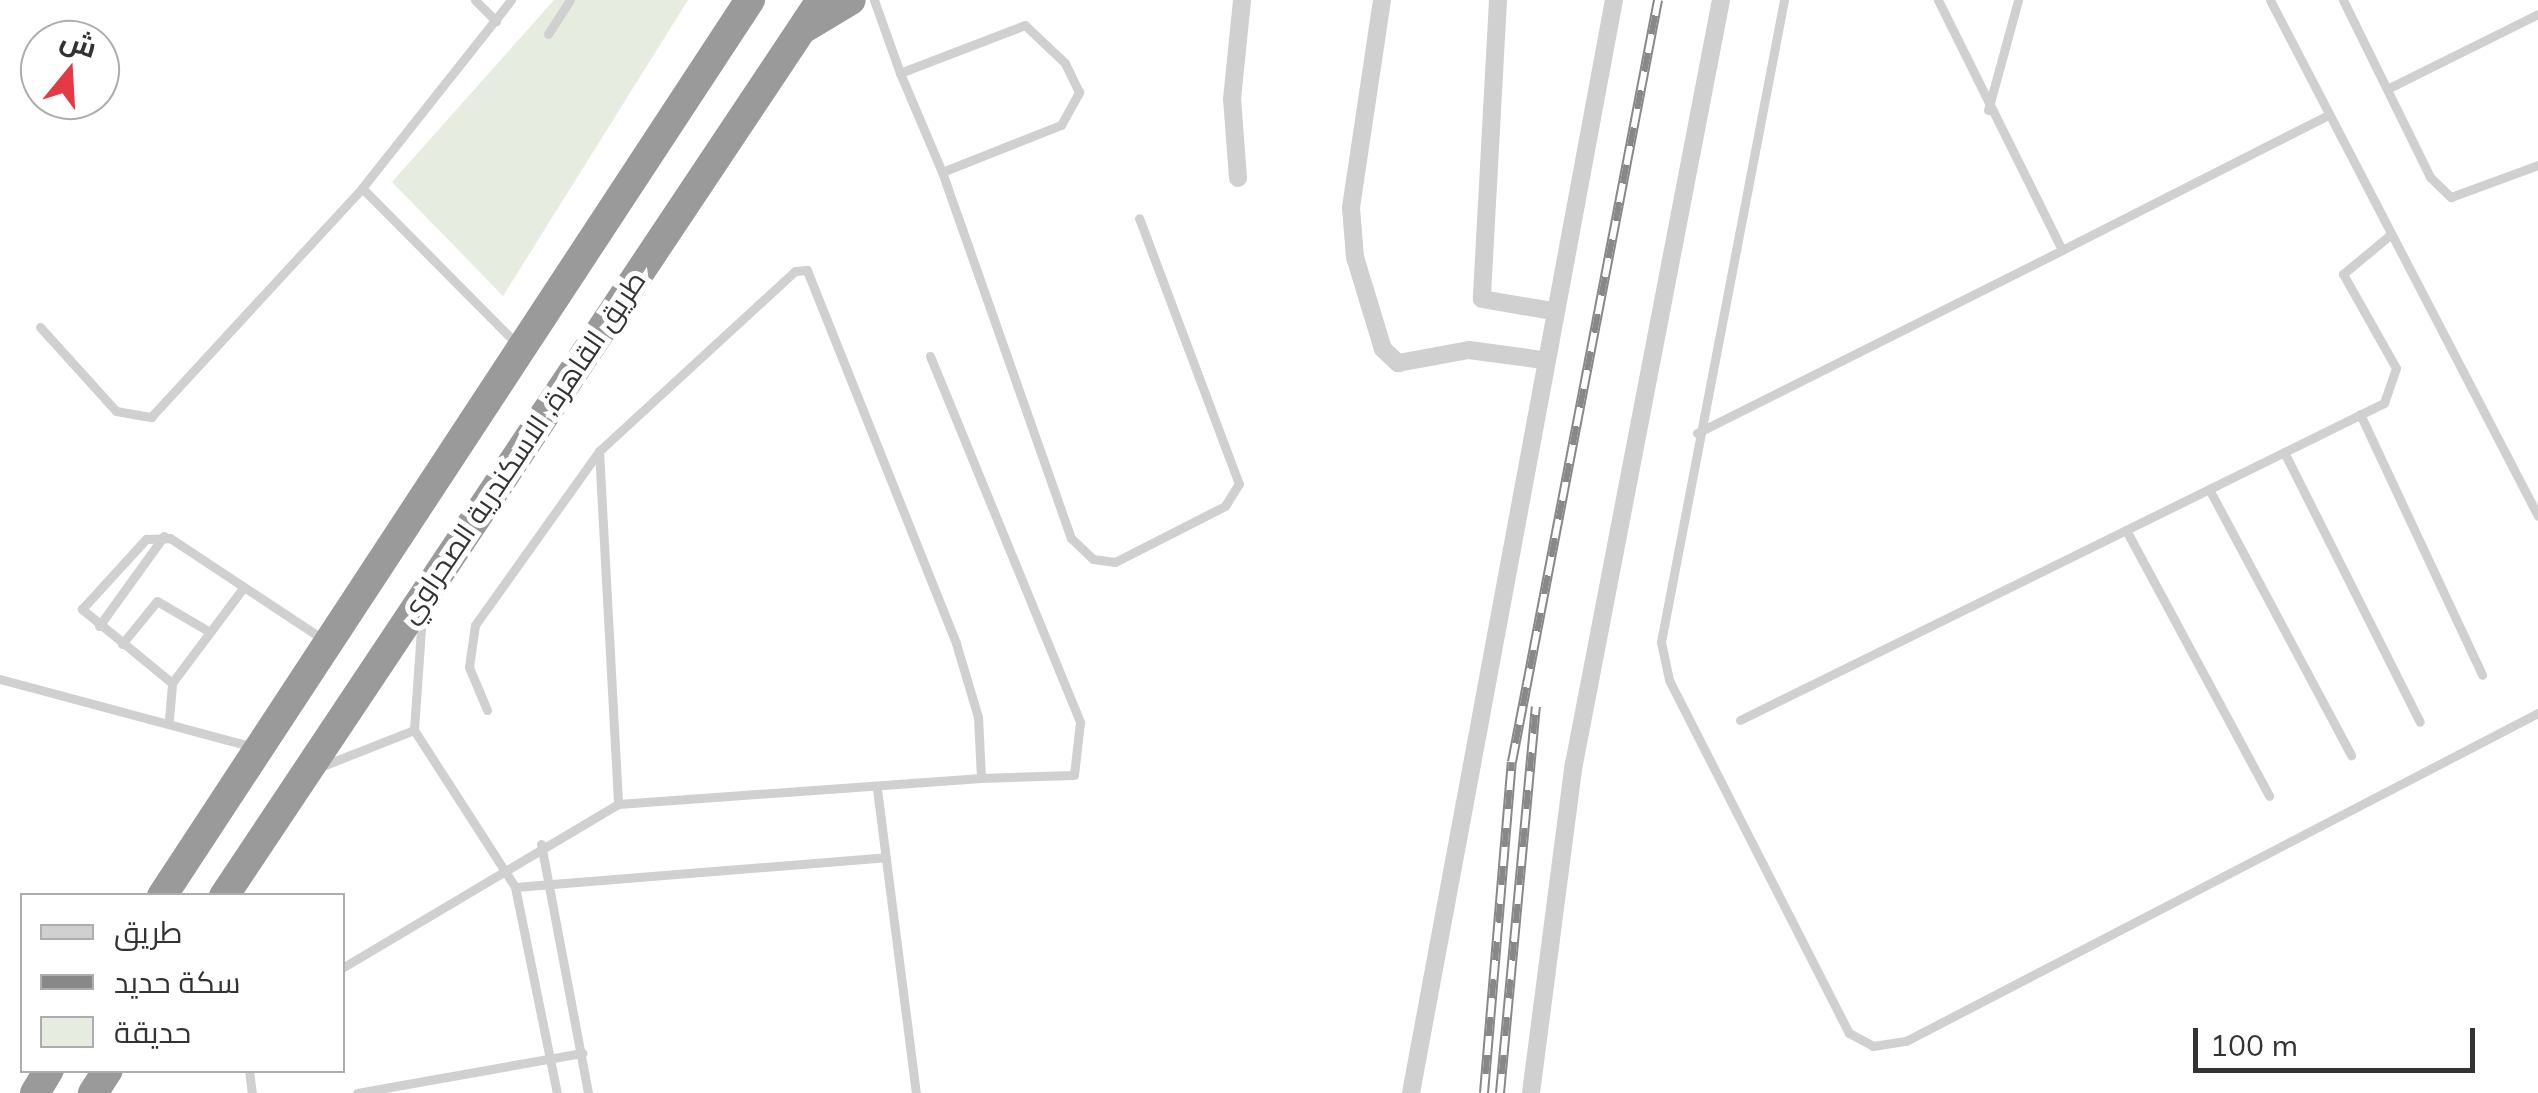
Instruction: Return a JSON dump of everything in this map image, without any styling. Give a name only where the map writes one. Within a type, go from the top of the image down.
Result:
[{"type":"highway","name":"طريق القاهرة, الاسكندرية الصحراوي","points":[[226,893],[821,0]]},
{"type":"highway","points":[[798,30],[851,0]]},
{"type":"highway","name":"طريق القاهرة, الاسكندرية الصحراوي","points":[[164,893],[740,8]]},
{"type":"street","points":[[1238,178],[1232,99],[1242,0]]},
{"type":"street","points":[[1382,0],[1352,220],[1383,349],[1398,364],[1469,350],[1544,360]]},
{"type":"street","points":[[1498,0],[1482,298],[1552,311]]},
{"type":"street","points":[[1411,1093],[1552,311],[1614,0]]},
{"type":"street","points":[[1531,1093],[1584,709],[1721,0]]},
{"type":"lane","points":[[474,0],[496,21]]},
{"type":"lane","points":[[40,327],[116,411],[151,417],[362,188],[512,0]]},
{"type":"lane","points":[[548,34],[570,0]]},
{"type":"lane","points":[[874,0],[900,74],[942,172],[1071,538],[1093,560],[1115,562],[1225,506],[1239,484],[1139,218]]},
{"type":"lane","points":[[1784,0],[1660,623],[1668,680],[1849,1033],[1873,1046],[1906,1041],[2538,713]]},
{"type":"lane","points":[[1938,0],[1988,110],[2062,250]]},
{"type":"lane","points":[[1988,110],[2018,0]]},
{"type":"lane","points":[[2270,0],[2538,516]]},
{"type":"lane","points":[[2344,0],[2430,177],[2451,197],[2538,165]]},
{"type":"lane","points":[[2389,88],[2538,14]]},
{"type":"lane","points":[[900,74],[1025,25],[1065,63],[1079,92],[1061,125],[942,172]]},
{"type":"lane","points":[[1696,433],[2328,115]]},
{"type":"lane","points":[[362,188],[520,347]]},
{"type":"lane","points":[[1740,720],[2384,403],[2397,378],[2343,274],[2390,235]]},
{"type":"lane","points":[[487,710],[470,667],[475,625],[598,452],[795,272],[807,270],[956,644],[978,717],[981,778]]},
{"type":"lane","points":[[345,966],[503,864],[618,804],[877,789],[981,778],[1062,782],[1082,759],[1080,722],[930,356]]},
{"type":"lane","points":[[2360,414],[2482,675]]},
{"type":"lane","points":[[598,452],[618,804]]},
{"type":"lane","points":[[2284,452],[2420,722]]},
{"type":"lane","points":[[2209,489],[2351,755]]},
{"type":"lane","points":[[2126,530],[2269,796]]},
{"type":"lane","points":[[172,683],[84,615],[85,598],[140,543],[164,536],[326,642]]},
{"type":"lane","points":[[99,626],[164,536]]},
{"type":"lane","points":[[169,719],[172,683],[243,588]]},
{"type":"lane","points":[[423,596],[414,730],[515,888],[557,1093]]},
{"type":"lane","points":[[122,644],[157,601],[210,632]]},
{"type":"lane","points":[[0,679],[169,719],[256,748]]},
{"type":"lane","points":[[304,776],[386,734],[414,730]]},
{"type":"lane","points":[[877,789],[916,1093]]},
{"type":"lane","points":[[540,844],[553,884],[588,1093]]},
{"type":"lane","points":[[515,888],[886,857]]},
{"type":"lane","points":[[357,1093],[582,1053]]},
{"type":"green space","points":[[554,0],[688,0],[503,296],[392,182]]},
{"type":"railway","points":[[1484,1093],[1512,762],[1658,0]]},
{"type":"railway","points":[[1500,1093],[1536,707]]}]
